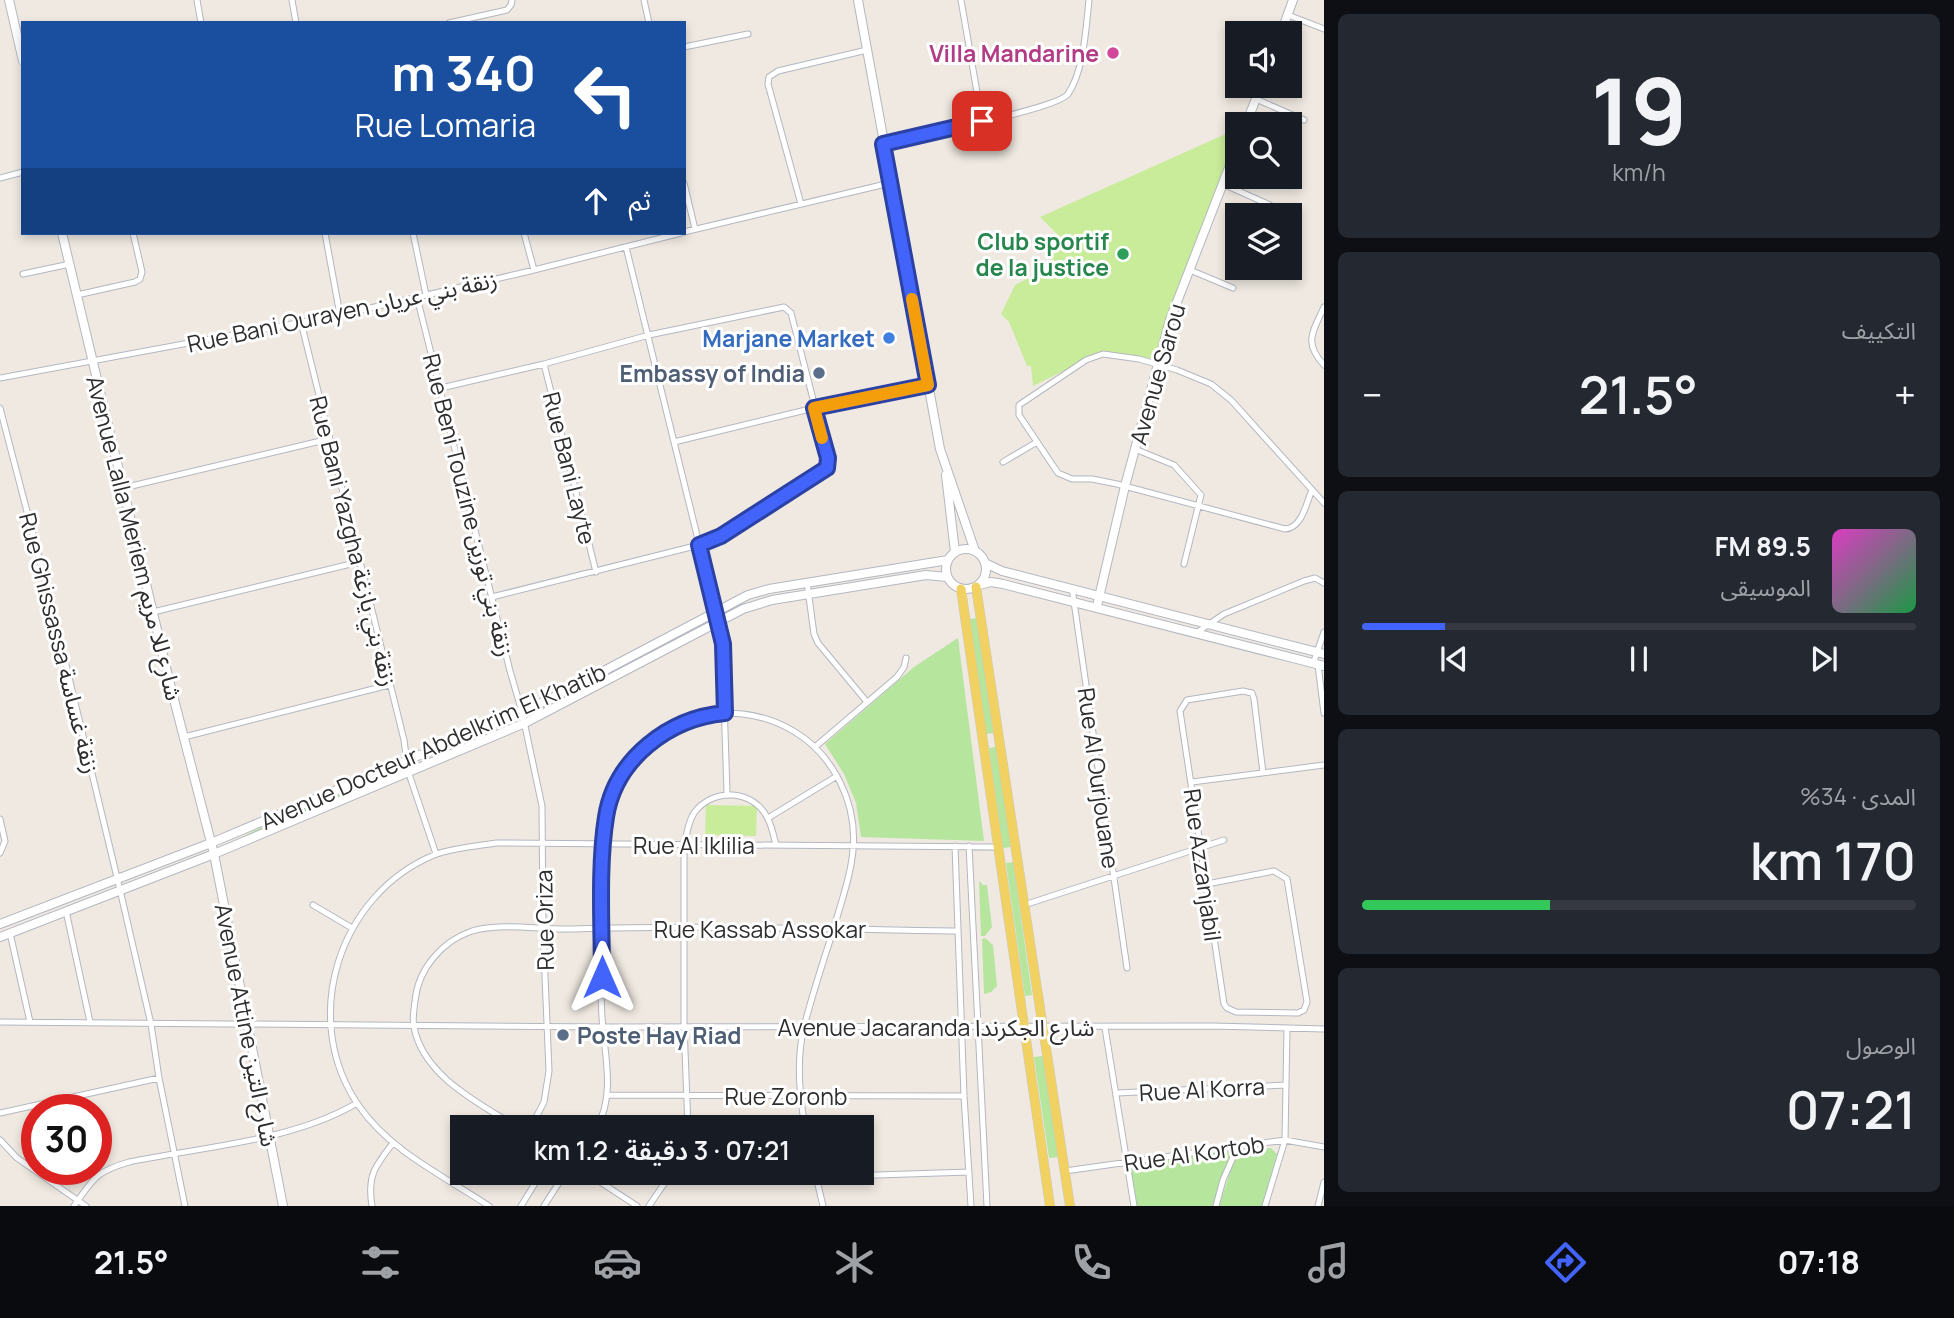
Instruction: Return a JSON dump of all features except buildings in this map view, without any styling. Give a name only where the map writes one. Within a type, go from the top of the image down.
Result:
[{"type":"main road","points":[[9,0],[21,54]]},
{"type":"main road","points":[[858,0],[946,472],[975,551],[985,563],[1002,571],[1320,653]]},
{"type":"main road","points":[[1286,21],[1293,0]]},
{"type":"main road","points":[[1251,112],[1256,99]]},
{"type":"main road","name":"Avenue Sarou","points":[[1097,607],[1125,486],[1172,312],[1225,179]]},
{"type":"main road","name":"Avenue Lalla Meriem شارع للا مريم","points":[[63,235],[122,488],[211,843]]},
{"type":"main road","points":[[946,472],[946,489],[956,552]]},
{"type":"main road","points":[[975,551],[965,549],[956,552],[948,560],[946,572],[953,585],[961,589],[997,582],[1318,665]]},
{"type":"main road","name":"Avenue Docteur Abdelkrim El Khatib","points":[[0,924],[211,843],[523,712],[755,592],[948,560]]},
{"type":"main road","points":[[985,563],[985,575],[977,586],[1070,1206]]},
{"type":"main road","name":"Avenue Docteur Abdelkrim El Khatib","points":[[0,937],[214,854],[525,723],[757,604],[926,575],[947,577]]},
{"type":"main road","points":[[961,589],[1050,1206]]},
{"type":"main road","name":"Avenue Attine شارع التين","points":[[211,843],[284,1206]]},
{"type":"street","points":[[197,0],[201,21]]},
{"type":"street","points":[[292,0],[296,21]]},
{"type":"street","points":[[458,21],[507,10],[512,0]]},
{"type":"street","points":[[644,0],[649,21]]},
{"type":"street","points":[[961,0],[982,121]]},
{"type":"street","points":[[883,144],[1038,108],[1067,96],[1072,88],[1084,46],[1089,0]]},
{"type":"street","points":[[1288,15],[1324,29]]},
{"type":"street","points":[[686,47],[748,34]]},
{"type":"street","points":[[801,204],[768,83],[769,77],[778,71],[867,50]]},
{"type":"street","points":[[1256,99],[1304,120]]},
{"type":"street","points":[[0,178],[21,173]]},
{"type":"street","name":"Rue Bani Ourayen زنقة بني عريان","points":[[686,231],[890,183]]},
{"type":"street","points":[[1223,184],[1265,203]]},
{"type":"street","points":[[686,191],[695,229]]},
{"type":"street","points":[[77,295],[140,279],[142,272],[133,235]]},
{"type":"street","points":[[325,235],[340,314]]},
{"type":"street","points":[[413,235],[426,295]]},
{"type":"street","points":[[525,235],[534,270]]},
{"type":"street","name":"Rue Bani Ourayen زنقة بني عريان","points":[[0,378],[340,314],[534,270],[672,235]]},
{"type":"street","points":[[626,247],[719,622],[724,651],[727,793]]},
{"type":"street","points":[[23,274],[70,264]]},
{"type":"street","points":[[1190,270],[1233,288]]},
{"type":"street","name":"Rue Beni Touzine زنقة بني توزين","points":[[417,297],[523,712]]},
{"type":"street","points":[[441,388],[544,364],[649,335],[778,307],[786,308],[791,313],[828,458],[827,468],[721,536],[699,545],[492,597]]},
{"type":"street","points":[[1324,307],[1311,342],[1314,352],[1324,365]]},
{"type":"street","name":"Rue Bani Yazgha زنقة بني يازغة","points":[[301,322],[408,771],[436,855]]},
{"type":"street","points":[[1312,490],[1300,521],[1289,529],[1102,480],[1072,479],[1058,472],[1019,415],[1019,405],[1096,356],[1109,354],[1158,364],[1199,378],[1218,388],[1324,503]]},
{"type":"street","name":"Rue Bani Layte","points":[[544,364],[596,572]]},
{"type":"street","points":[[674,442],[814,408],[928,385]]},
{"type":"street","name":"Rue Ghissassa زنقة غساسة","points":[[0,408],[54,614],[118,879],[151,1024],[185,1206]]},
{"type":"street","points":[[122,488],[329,439]]},
{"type":"street","points":[[1003,462],[1037,442]]},
{"type":"street","points":[[1135,449],[1174,465],[1202,498],[1184,564]]},
{"type":"street","points":[[153,612],[359,562]]},
{"type":"street","points":[[1196,633],[1224,614],[1304,581],[1315,578],[1324,583]]},
{"type":"street","points":[[807,582],[814,634],[820,648],[867,702]]},
{"type":"street","name":"Rue Al Ourjouane","points":[[1072,588],[1127,968]]},
{"type":"street","points":[[1324,632],[1318,665],[1324,713]]},
{"type":"street","points":[[815,747],[897,677],[903,670],[906,658]]},
{"type":"street","points":[[184,737],[389,685]]},
{"type":"street","name":"Rue Azzanjabil","points":[[1263,773],[1254,699],[1250,692],[1187,699],[1180,711],[1223,1001],[1227,1008],[1236,1012],[1265,1012]]},
{"type":"street","name":"Rue Oriza","points":[[523,712],[542,801],[548,1089],[537,1115]]},
{"type":"street","points":[[601,1115],[607,1096],[602,1027],[603,845],[606,817],[613,792],[640,751],[668,730],[698,717],[725,713],[771,720],[815,747],[837,776],[851,809],[854,846],[847,885],[804,1027],[799,1063],[804,1115]]},
{"type":"street","points":[[1192,782],[1324,765]]},
{"type":"street","points":[[768,818],[837,776]]},
{"type":"street","points":[[688,1115],[684,1025],[684,845],[688,825],[695,812],[710,800],[727,793],[753,803],[768,818],[776,845]]},
{"type":"street","points":[[0,819],[5,841],[0,853]]},
{"type":"street","points":[[1024,905],[1223,840]]},
{"type":"street","name":"Rue Al Iklilia","points":[[489,1206],[393,1143],[357,1102],[338,1060],[331,1024],[333,983],[352,928],[388,886],[407,871],[436,855],[497,843],[998,847]]},
{"type":"street","points":[[955,846],[964,1096],[971,1206]]},
{"type":"street","points":[[969,846],[987,1206]]},
{"type":"street","points":[[1207,884],[1274,872],[1287,879],[1307,1002],[1306,1008],[1298,1013],[1265,1012],[1266,1028]]},
{"type":"street","points":[[313,905],[352,928]]},
{"type":"street","points":[[66,911],[90,1022]]},
{"type":"street","name":"Rue Kassab Assokar","points":[[413,1024],[415,996],[424,971],[442,948],[458,937],[486,928],[958,931]]},
{"type":"street","points":[[10,933],[30,1022]]},
{"type":"street","name":"Avenue Jacaranda شارع الجكرندا","points":[[0,1022],[1324,1029]]},
{"type":"street","points":[[413,1024],[429,1062],[441,1074],[500,1115]]},
{"type":"street","points":[[1105,1028],[1134,1206]]},
{"type":"street","points":[[1265,1206],[1285,1140],[1287,1028]]},
{"type":"street","points":[[0,1113],[159,1078]]},
{"type":"street","name":"Rue Al Korra","points":[[1117,1093],[1286,1084]]},
{"type":"street","name":"Rue Zoronb","points":[[607,1096],[964,1096]]},
{"type":"street","points":[[76,1203],[92,1181],[107,1169],[174,1153],[268,1136],[321,1122],[357,1102]]},
{"type":"street","points":[[0,1140],[17,1158],[76,1203],[86,1206]]},
{"type":"street","name":"Rue Al Kortob","points":[[1065,1171],[1285,1140],[1324,1147]]},
{"type":"street","points":[[372,1206],[370,1185],[373,1172],[393,1143]]},
{"type":"street","points":[[1216,1206],[1237,1146]]},
{"type":"street","points":[[874,1174],[969,1172]]},
{"type":"street","points":[[1318,1206],[1324,1182]]},
{"type":"street","points":[[521,1206],[534,1185]]},
{"type":"street","points":[[544,1206],[558,1185]]},
{"type":"street","points":[[605,1185],[637,1206]]},
{"type":"street","points":[[649,1206],[663,1185]]},
{"type":"street","points":[[818,1185],[823,1206]]},
{"type":"green space","name":"Club sportif de la justice","points":[[1225,134],[1225,169],[1155,359],[1104,351],[1033,386],[1031,366],[1027,366],[1009,322],[1001,314],[1015,285],[1049,267],[1060,237],[1040,217]]},
{"type":"green space","points":[[977,618],[994,733],[986,734],[970,619]]},
{"type":"green space","points":[[958,638],[984,841],[861,837],[856,803],[844,774],[825,744],[914,667]]},
{"type":"green space","points":[[996,747],[1011,847],[1003,848],[989,748]]},
{"type":"green space","points":[[395,770],[396,773],[220,848],[272,822]]},
{"type":"green space","points":[[706,805],[757,806],[756,836],[705,835]]},
{"type":"green space","points":[[1013,862],[1032,995],[1025,996],[1006,863]]},
{"type":"green space","points":[[979,881],[987,885],[992,927],[985,936],[981,936]]},
{"type":"green space","points":[[985,938],[993,945],[997,986],[984,994],[982,939]]},
{"type":"green space","points":[[1043,1056],[1058,1157],[1049,1158],[1034,1057]]},
{"type":"green space","points":[[1271,1148],[1277,1154],[1262,1206],[1219,1206],[1237,1151]]},
{"type":"green space","points":[[1232,1150],[1213,1206],[1135,1206],[1130,1179],[1131,1165]]},
{"type":"slow traffic","points":[[822,438],[814,408],[928,385],[912,299]]},
{"type":"place","name":"Villa Mandarine","points":[[1113,53]]},
{"type":"place","name":"Club sportif de la justice","points":[[1123,254]]},
{"type":"place","name":"Marjane Market","points":[[889,338]]},
{"type":"place","name":"Embassy of India","points":[[819,373]]},
{"type":"place","name":"Poste Hay Riad","points":[[563,1035]]},
{"type":"route","points":[[602,977],[603,845],[606,817],[613,792],[626,769],[650,742],[683,722],[710,714],[725,713],[723,644],[699,545],[721,536],[827,468],[828,458],[814,408],[928,385],[883,144],[982,121]]}]
